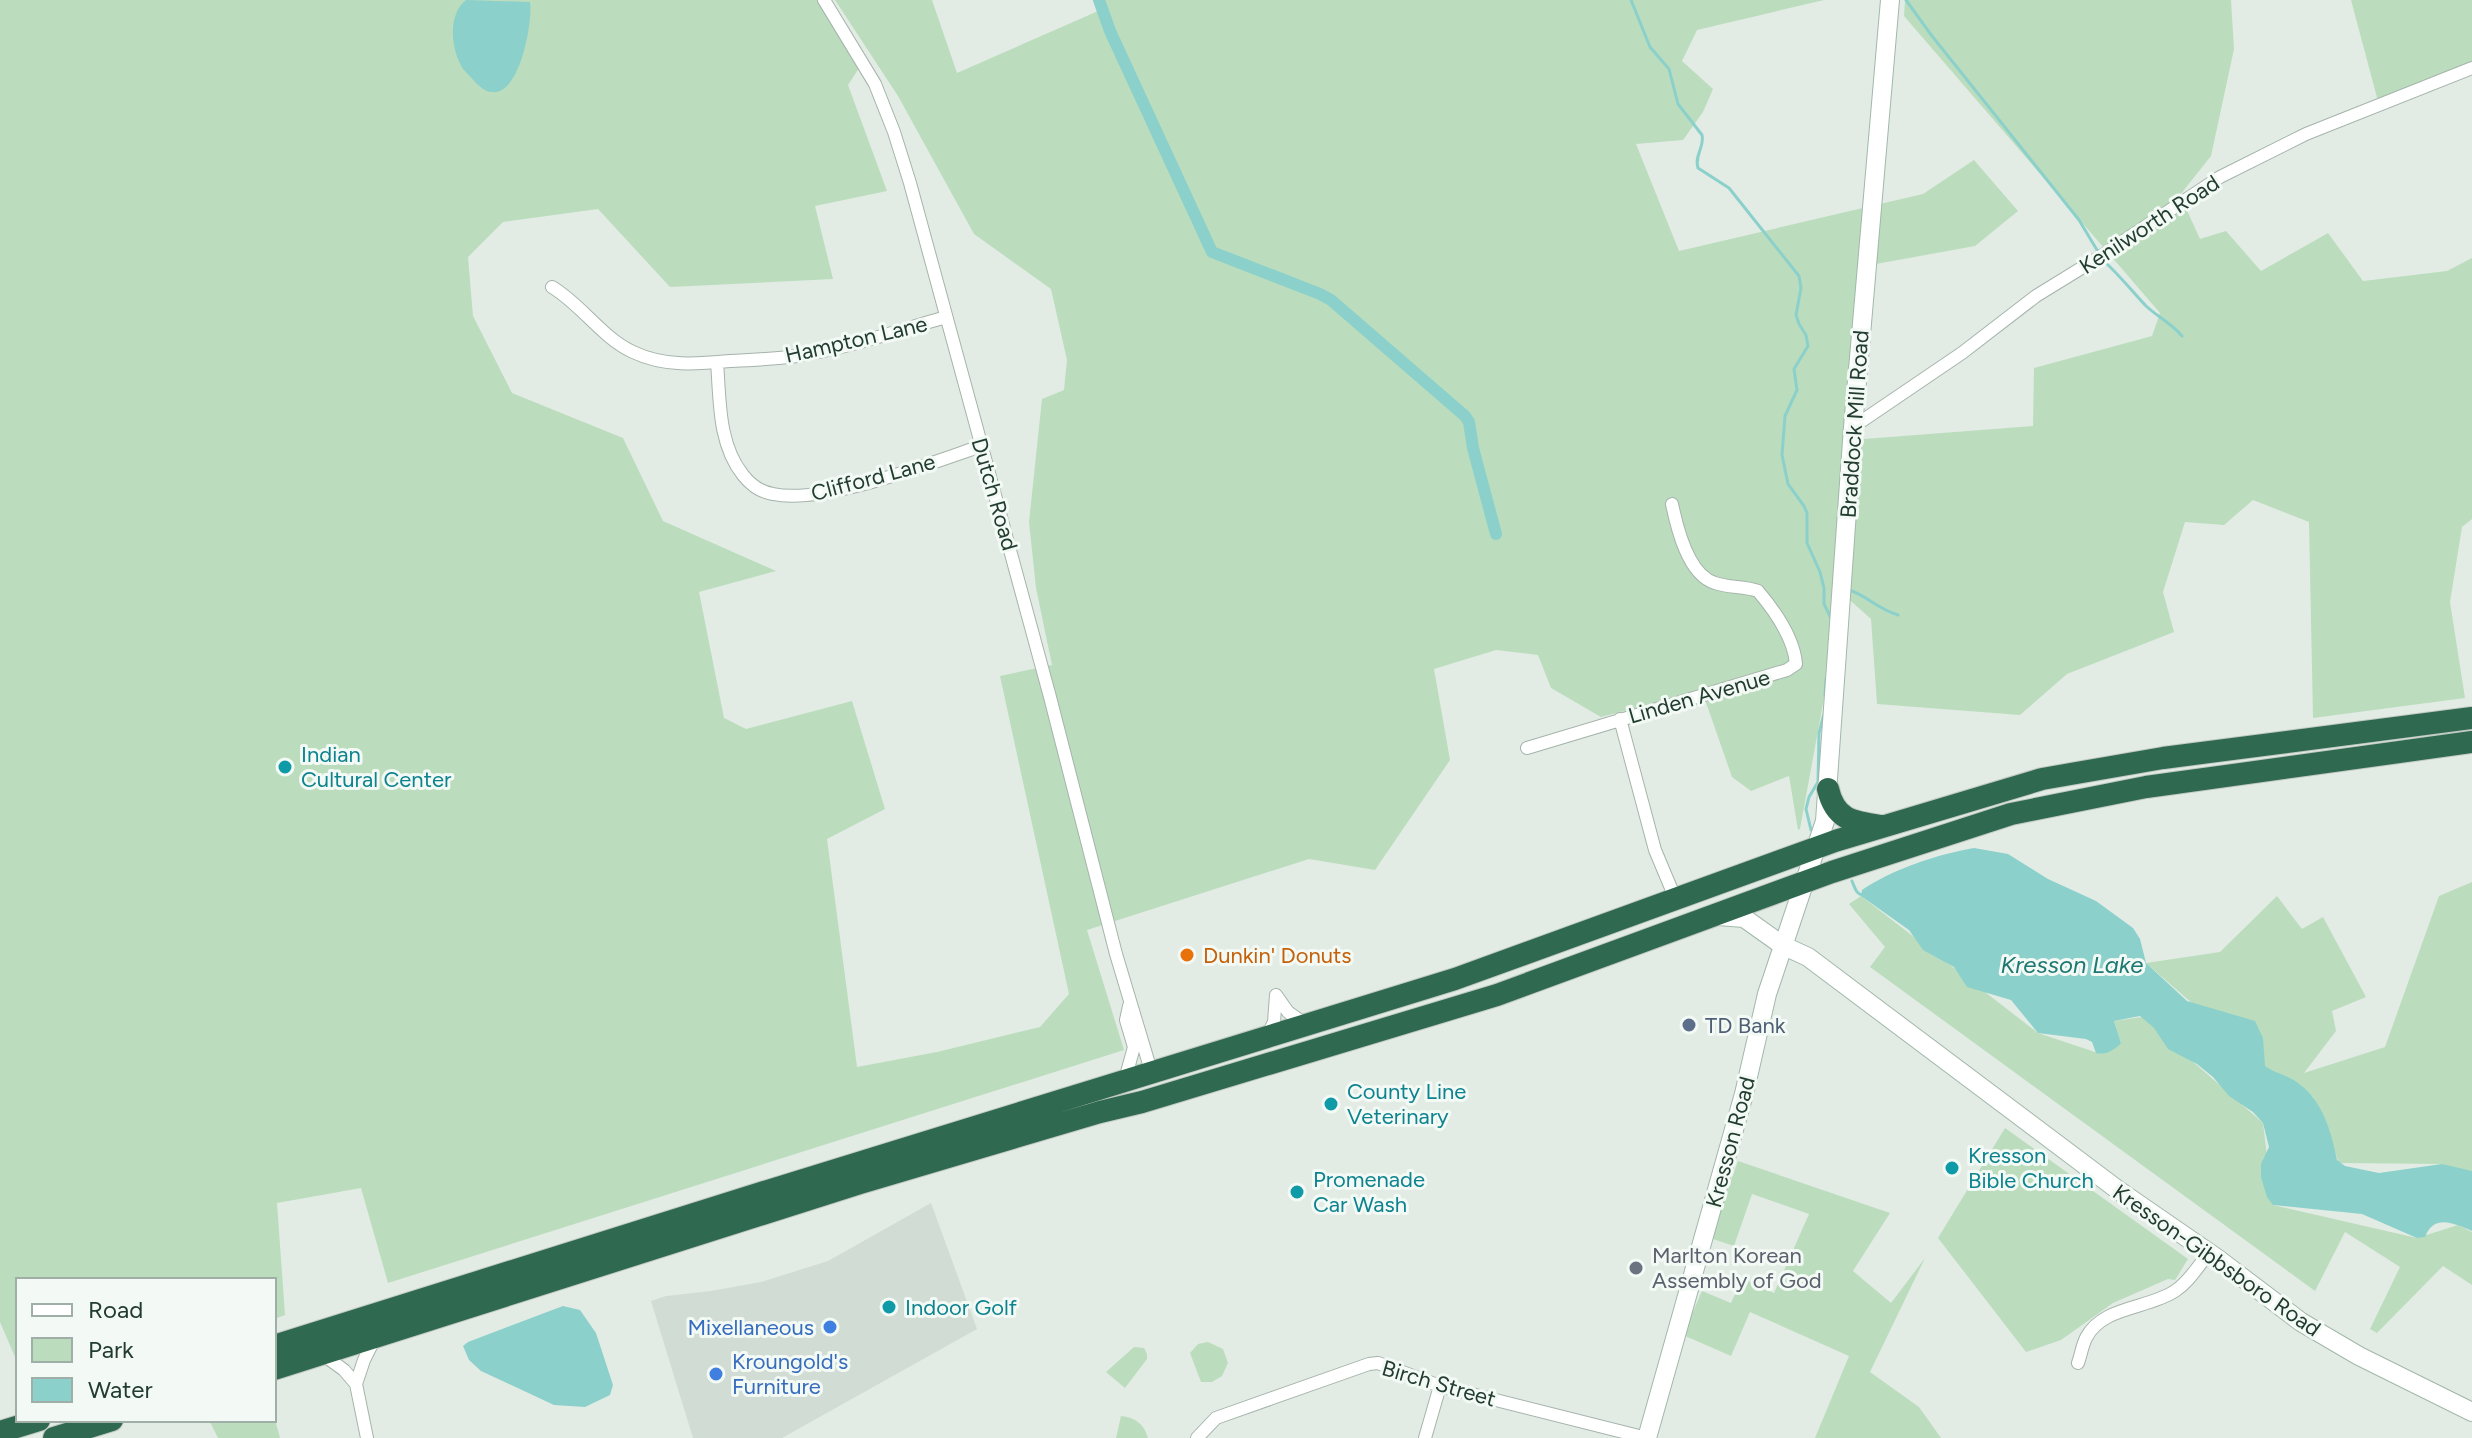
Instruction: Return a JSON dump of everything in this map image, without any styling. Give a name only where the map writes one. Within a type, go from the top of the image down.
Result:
[{"type":"highway","points":[[276,1345],[1455,979],[1816,847],[2042,779],[2472,718]]},
{"type":"highway","points":[[276,1368],[860,1183],[1497,995],[1972,825],[2049,804],[2146,787],[2472,742]]},
{"type":"highway","points":[[1828,789],[1835,807],[1845,817],[1855,822],[1886,827]]},
{"type":"highway","points":[[1100,1112],[1110,1100],[1141,1091],[1152,1074]]},
{"type":"highway","points":[[0,1432],[32,1422]]},
{"type":"highway","points":[[54,1438],[106,1422]]},
{"type":"street","name":"Dutch Road","points":[[824,0],[863,61],[885,107],[910,183],[1050,697],[1075,801],[1152,1074]]},
{"type":"street","name":"Braddock Mill Road","points":[[1816,847],[1825,821],[1828,789],[1853,427],[1890,0]]},
{"type":"street","name":"Kenilworth Road","points":[[1853,427],[1962,353],[2036,296],[2220,177],[2306,134],[2472,68]]},
{"type":"street","name":"Hampton Lane","points":[[552,287],[578,306],[608,335],[632,351],[645,357],[693,365],[780,358],[821,351],[946,317]]},
{"type":"street","name":"Clifford Lane","points":[[717,362],[721,419],[728,446],[740,472],[760,490],[771,494],[800,496],[832,491],[981,446]]},
{"type":"street","name":"Linden Avenue","points":[[1527,748],[1787,670],[1796,664],[1793,648],[1769,604],[1758,591],[1716,584],[1701,576],[1678,532],[1672,504]]},
{"type":"street","points":[[1620,719],[1655,850],[1676,900]]},
{"type":"street","name":"Kresson Road","points":[[1647,1438],[1744,1094],[1767,994],[1816,847]]},
{"type":"street","name":"Kresson-Gibbsboro Road","points":[[1713,916],[1744,918],[1782,945],[1808,957],[2106,1181],[2301,1322],[2359,1356],[2472,1412]]},
{"type":"street","points":[[1266,1039],[1274,1022],[1276,995],[1288,1012],[1308,1026]]},
{"type":"street","name":"Dutch Road","points":[[1124,1083],[1134,1047],[1126,1020],[1130,1003]]},
{"type":"street","points":[[2078,1363],[2087,1336],[2099,1324],[2116,1313],[2174,1291],[2187,1281],[2209,1253]]},
{"type":"street","points":[[356,1384],[375,1338]]},
{"type":"street","points":[[322,1354],[344,1370],[356,1384],[367,1438]]},
{"type":"street","name":"Birch Street","points":[[1197,1438],[1216,1418],[1378,1363],[1440,1386],[1647,1438]]},
{"type":"street","points":[[1425,1438],[1440,1386]]},
{"type":"shaded area","points":[[931,1203],[977,1329],[782,1438],[693,1438],[651,1301],[761,1282],[828,1261]]},
{"type":"green space","points":[[0,0],[820,0],[859,68],[848,85],[887,191],[815,206],[833,279],[670,287],[598,209],[503,222],[468,257],[473,316],[512,393],[623,438],[663,521],[776,571],[699,592],[724,718],[746,729],[852,701],[885,809],[827,839],[857,1067],[937,1052],[1040,1027],[1069,994],[1000,676],[1052,665],[1036,588],[1029,522],[1042,399],[1064,390],[1067,360],[1051,289],[974,234],[898,96],[835,0],[932,0],[957,73],[1105,8],[1102,0],[1824,0],[1697,30],[1682,61],[1713,89],[1703,112],[1683,140],[1636,144],[1679,251],[1923,194],[1974,160],[2018,211],[1975,246],[1865,266],[1851,440],[2033,426],[2034,368],[2152,336],[2160,313],[1904,16],[1905,0],[2231,0],[2234,49],[2211,156],[2180,195],[2200,239],[2226,231],[2261,271],[2328,233],[2363,281],[2447,271],[2472,258],[2472,519],[2462,527],[2450,602],[2465,698],[2313,718],[2309,522],[2253,500],[2224,525],[2185,522],[2163,592],[2174,632],[2067,674],[2020,715],[1877,704],[1871,619],[1843,594],[1798,830],[1789,776],[1751,791],[1732,777],[1702,691],[1601,717],[1551,688],[1538,655],[1496,650],[1434,669],[1450,760],[1375,870],[1309,859],[1087,930],[1124,1050],[388,1283],[361,1188],[277,1203],[285,1315],[276,1318],[276,1278],[16,1278],[16,1359],[0,1322]]},
{"type":"green space","points":[[2351,0],[2472,0],[2472,69],[2379,105]]},
{"type":"green space","points":[[2472,882],[2472,1174],[2442,1164],[2339,1163],[2313,1097],[2264,1066],[2146,963],[2220,952],[2277,896],[2302,929],[2323,917],[2366,997],[2332,1011],[2336,1031],[2304,1073],[2385,1047],[2439,896]]},
{"type":"green space","points":[[1861,896],[2038,1033],[2101,1054],[2121,1043],[2114,1021],[2142,1017],[2263,1123],[2273,1205],[2417,1238],[2458,1225],[2472,1232],[2472,1285],[2443,1266],[2377,1333],[2370,1329],[2400,1267],[2345,1232],[2315,1291],[1870,967],[1885,947],[1849,904]]},
{"type":"green space","points":[[2005,1128],[2188,1259],[2175,1280],[2168,1279],[2113,1303],[2061,1340],[2026,1352],[1938,1238]]},
{"type":"green space","points":[[1738,1161],[1890,1213],[1853,1271],[1891,1303],[1925,1258],[1870,1372],[1919,1407],[1941,1438],[1815,1438],[1849,1356],[1750,1312],[1731,1356],[1683,1335],[1702,1291],[1731,1303],[1742,1278],[1774,1293],[1809,1214],[1752,1194],[1734,1246],[1710,1238]]},
{"type":"green space","points":[[1208,1342],[1223,1349],[1228,1363],[1222,1376],[1212,1382],[1201,1382],[1190,1353],[1198,1344]]},
{"type":"green space","points":[[1134,1347],[1144,1348],[1147,1359],[1125,1388],[1106,1372]]},
{"type":"green space","points":[[1121,1416],[1138,1422],[1148,1438],[1116,1438]]},
{"type":"green space","points":[[210,1422],[276,1422],[280,1438],[218,1438]]},
{"type":"water","points":[[466,0],[530,2],[523,56],[510,82],[502,90],[492,92],[483,89],[459,61],[454,43],[454,23],[460,6]]},
{"type":"water","name":"Kresson Lake","points":[[1974,848],[2008,854],[2048,879],[2096,901],[2133,928],[2140,939],[2146,963],[2187,1001],[2255,1021],[2263,1038],[2265,1066],[2307,1090],[2329,1128],[2337,1160],[2345,1166],[2379,1173],[2442,1164],[2472,1171],[2472,1231],[2445,1222],[2433,1225],[2425,1237],[2417,1238],[2362,1214],[2273,1205],[2261,1177],[2261,1164],[2269,1147],[2263,1123],[2229,1096],[2197,1064],[2168,1049],[2154,1028],[2140,1016],[2114,1021],[2121,1043],[2103,1054],[2096,1053],[2092,1042],[2086,1039],[2038,1033],[2011,1000],[1967,987],[1954,967],[1923,950],[1909,930],[1861,896],[1862,890],[1901,870],[1945,854]]},
{"type":"water","points":[[563,1306],[580,1310],[596,1333],[613,1385],[610,1395],[585,1407],[554,1405],[481,1371],[469,1360],[463,1346],[468,1342]]},
{"type":"waterway","points":[[1099,0],[1110,31],[1212,252],[1331,300],[1465,416],[1496,534]]},
{"type":"waterway","points":[[1631,0],[1650,47],[1669,69],[1678,104],[1702,135],[1698,168],[1729,188],[1799,276],[1801,288],[1796,315],[1808,346],[1794,369],[1797,390],[1785,416],[1782,455],[1788,484],[1807,513],[1807,543],[1820,572],[1824,604],[1832,620]]},
{"type":"waterway","points":[[1906,0],[2079,220],[2097,250]]},
{"type":"waterway","points":[[2105,262],[2146,306],[2182,336]]},
{"type":"waterway","points":[[1849,590],[1898,615]]},
{"type":"waterway","points":[[1825,695],[1826,679]]},
{"type":"waterway","points":[[1811,830],[1806,809],[1818,782],[1819,733],[1824,714]]},
{"type":"waterway","points":[[1852,881],[1857,892],[1864,895]]},
{"type":"place","name":"Indian Cultural Center","points":[[285,767]]},
{"type":"place","name":"Dunkin' Donuts","points":[[1187,955]]},
{"type":"place","name":"TD Bank","points":[[1689,1025]]},
{"type":"place","name":"County Line Veterinary","points":[[1331,1104]]},
{"type":"place","name":"Kresson Bible Church","points":[[1952,1168]]},
{"type":"place","name":"Promenade Car Wash","points":[[1297,1192]]},
{"type":"place","name":"Marlton Korean Assembly of God","points":[[1636,1268]]},
{"type":"place","name":"Indoor Golf","points":[[889,1307]]},
{"type":"place","name":"Mixellaneous","points":[[830,1327]]},
{"type":"place","name":"Kroungold's Furniture","points":[[716,1374]]}]
